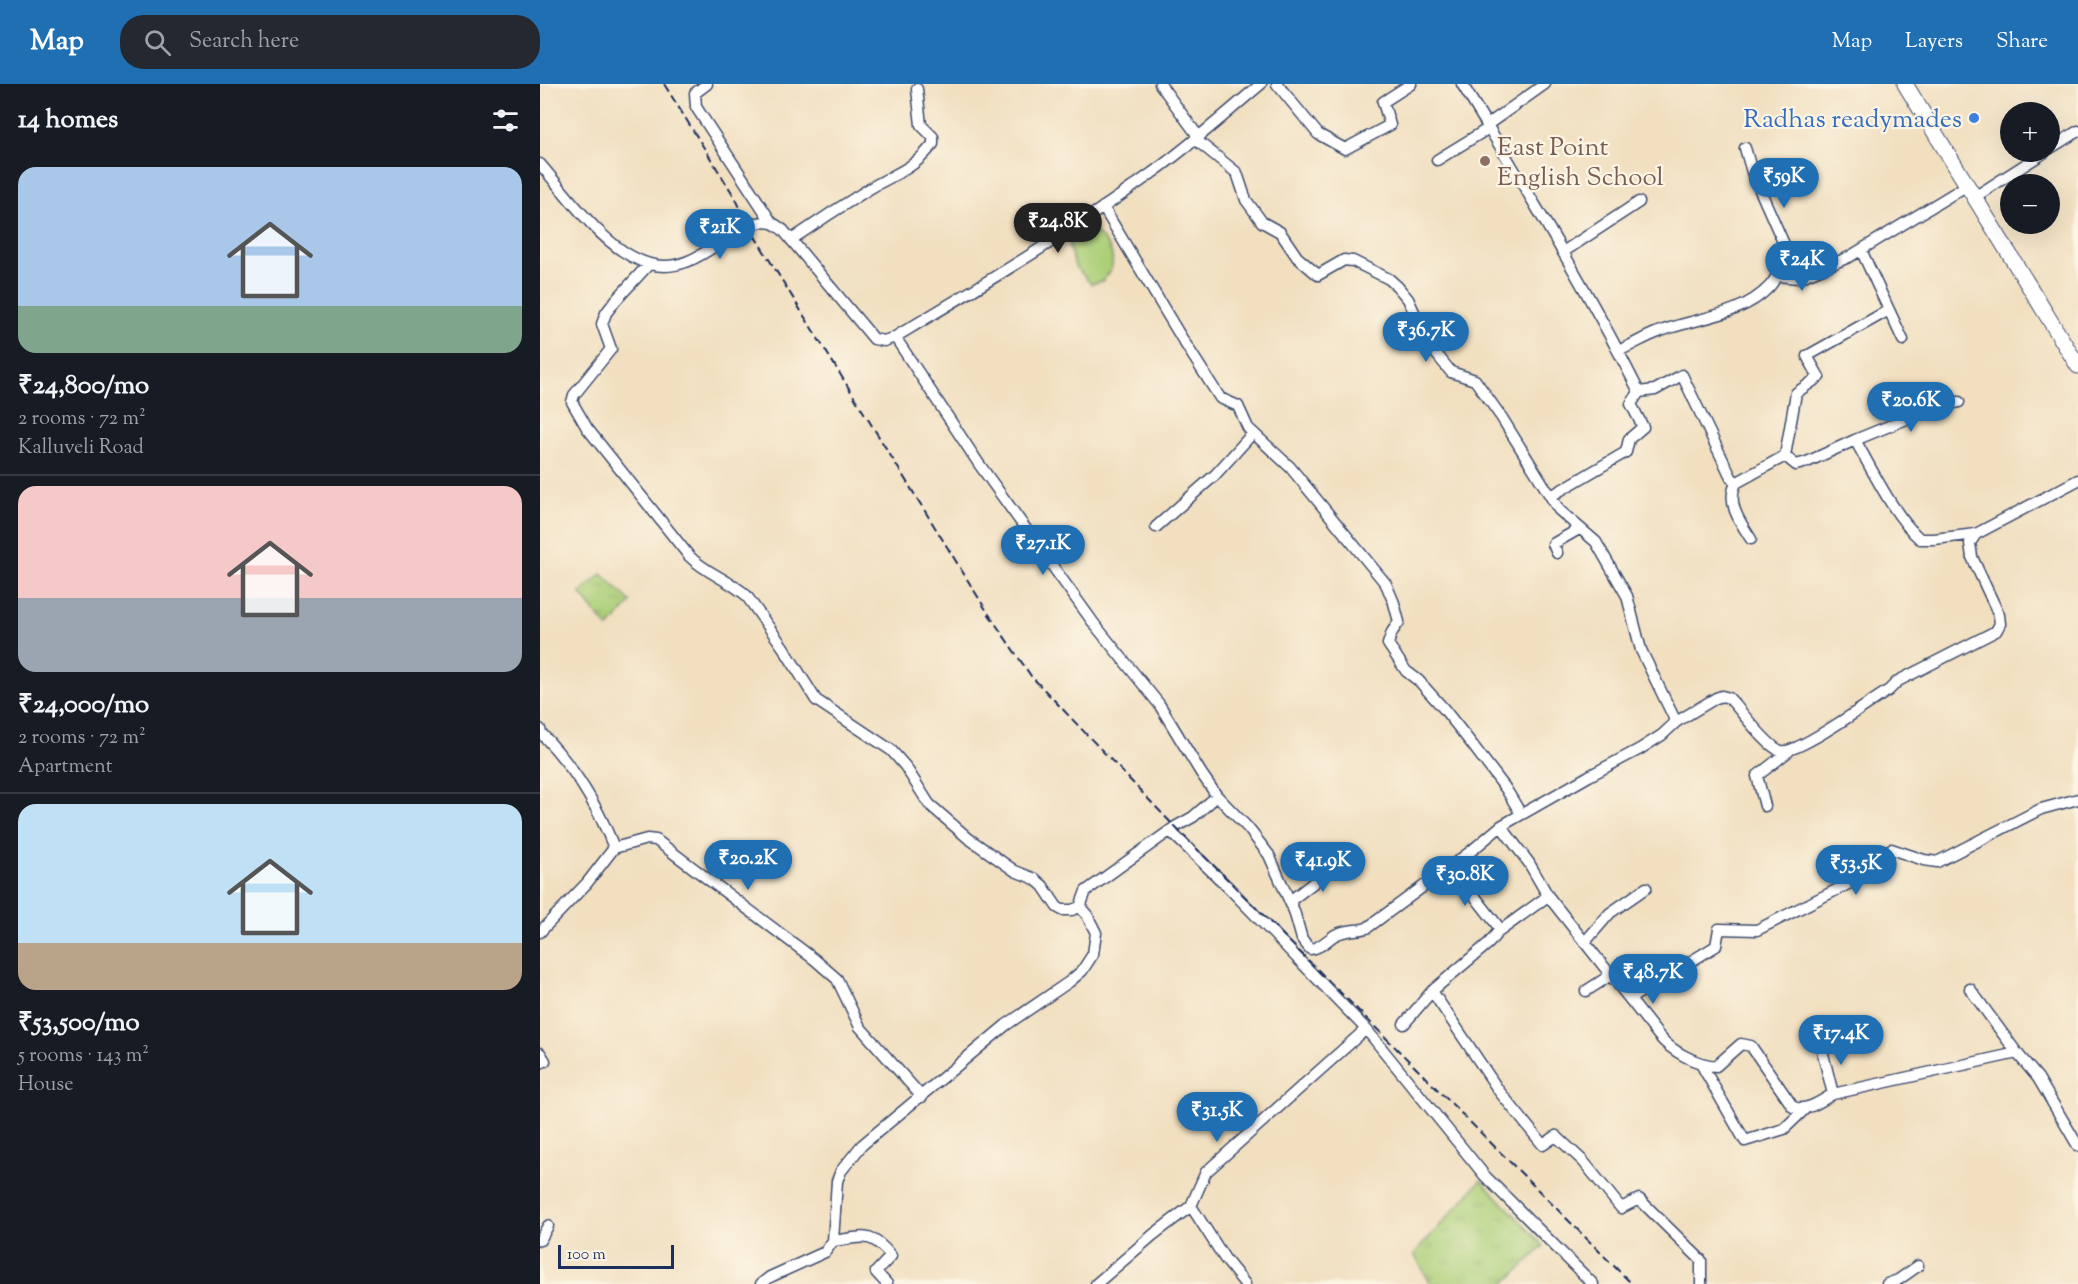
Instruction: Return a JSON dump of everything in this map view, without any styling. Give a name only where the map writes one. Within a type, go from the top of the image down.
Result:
[{"type":"highway","points":[[1905,84],[2078,366]]},
{"type":"street","points":[[707,84],[695,93],[696,107],[772,223],[783,230],[874,339],[884,341],[895,337],[1010,269],[1104,207],[1154,172],[1261,84]]},
{"type":"street","points":[[1160,84],[1196,138],[1237,173],[1246,200],[1262,222],[1280,232],[1297,257],[1318,274],[1344,260],[1353,261],[1389,279],[1408,299],[1430,345],[1450,372],[1474,380],[1484,391],[1559,510],[1596,542],[1627,597],[1641,650],[1676,722]]},
{"type":"street","points":[[1277,84],[1318,134],[1345,149],[1390,124],[1383,102],[1412,84]]},
{"type":"street","points":[[1462,84],[1563,252],[1639,392]]},
{"type":"street","points":[[1437,160],[1545,84]]},
{"type":"street","points":[[791,240],[886,178],[909,169],[922,159],[933,144],[933,138],[921,125],[918,86]]},
{"type":"street","points":[[2060,142],[2078,130]]},
{"type":"street","points":[[1744,148],[1752,172],[1799,278]]},
{"type":"street","points":[[1618,351],[1661,331],[1734,309],[1771,286],[1777,276],[1799,278],[1849,257],[2025,162]]},
{"type":"street","points":[[540,164],[588,219],[611,241],[629,254],[649,264],[671,268],[693,260],[749,227],[772,223]]},
{"type":"street","points":[[1563,252],[1639,202]]},
{"type":"street","points":[[1104,207],[1220,398],[1238,406],[1248,428],[1290,467],[1386,584],[1399,622],[1388,644],[1406,670],[1444,709],[1471,743],[1506,789],[1521,814]]},
{"type":"street","points":[[1861,250],[1903,340]]},
{"type":"street","points":[[649,264],[606,313],[602,324],[611,349],[574,395],[572,402],[587,428],[689,556],[700,567],[746,596],[783,646],[816,700],[891,750],[905,766],[929,804],[968,838],[1016,871],[1035,879],[1043,886],[1057,907],[1062,910],[1080,907],[1086,891],[1193,817],[1217,796]]},
{"type":"street","points":[[1785,456],[1796,393],[1819,377],[1807,356],[1889,310]]},
{"type":"street","points":[[895,337],[979,464],[1123,662],[1159,704],[1217,796],[1248,828],[1269,855],[1290,901],[1306,946],[1315,949],[1348,929],[1368,928],[1501,826],[1640,749],[1662,735],[1676,722],[1722,696],[1730,698],[1771,746],[1782,751],[1790,751]]},
{"type":"street","points":[[1551,496],[1626,452],[1629,439],[1643,427],[1631,404],[1639,392],[1655,390],[1682,375],[1736,483]]},
{"type":"street","points":[[1785,456],[1796,465],[1808,462],[1938,406],[1959,402]]},
{"type":"street","points":[[1156,527],[1215,475],[1253,433]]},
{"type":"street","points":[[1855,440],[1909,530],[1920,539],[1971,537],[2078,480]]},
{"type":"street","points":[[1751,539],[1736,516],[1732,492],[1736,483],[1785,456]]},
{"type":"street","points":[[1557,553],[1553,543],[1580,529]]},
{"type":"street","points":[[1765,806],[1757,776],[1790,751],[1816,738],[1913,672],[1996,631],[2000,624],[1999,615],[1972,556],[1971,537]]},
{"type":"street","points":[[540,729],[541,733],[563,756],[590,796],[614,848]]},
{"type":"street","points":[[1630,998],[1716,946],[1719,929],[1756,930],[1854,881],[1891,849],[1937,862],[2041,809],[2078,799]]},
{"type":"street","points":[[1501,826],[1548,896],[1665,1044],[1701,1064],[1716,1066],[1745,1043],[1751,1046],[1793,1107],[1806,1108]]},
{"type":"street","points":[[1170,831],[1229,888],[1366,1029],[1485,1176],[1593,1284]]},
{"type":"street","points":[[540,932],[587,883],[614,848],[647,839],[656,840],[814,959],[837,979],[860,1027],[922,1096]]},
{"type":"street","points":[[1290,901],[1339,863]]},
{"type":"street","points":[[1451,866],[1501,930]]},
{"type":"street","points":[[1585,942],[1610,913],[1646,888]]},
{"type":"street","points":[[1404,1024],[1432,991],[1501,930],[1548,896]]},
{"type":"street","points":[[761,1284],[770,1277],[825,1252],[833,1241],[836,1224],[837,1181],[862,1145],[1006,1025],[1082,971],[1093,954],[1096,933],[1080,907]]},
{"type":"street","points":[[1586,991],[1611,975]]},
{"type":"street","points":[[1970,989],[2038,1078],[2078,1146]]},
{"type":"street","points":[[1432,991],[1499,1091],[1543,1145],[1556,1136],[1583,1161],[1621,1208],[1640,1199],[1701,1260],[1701,1284]]},
{"type":"street","points":[[1096,1284],[1191,1206],[1206,1172],[1366,1029]]},
{"type":"street","points":[[1821,1046],[1833,1094]]},
{"type":"street","points":[[540,1053],[544,1061],[540,1063]]},
{"type":"street","points":[[1701,1064],[1745,1141],[1784,1129],[1806,1108],[1833,1094],[2017,1053]]},
{"type":"street","points":[[1191,1206],[1225,1259],[1245,1284]]},
{"type":"street","points":[[540,1240],[548,1226]]},
{"type":"street","points":[[833,1241],[866,1236],[879,1241],[891,1256],[876,1272],[887,1284]]},
{"type":"street","points":[[1887,1284],[1898,1280],[1918,1266]]},
{"type":"green space","points":[[1090,229],[1108,245],[1112,257],[1110,270],[1103,281],[1091,284],[1075,266],[1069,246],[1076,233]]},
{"type":"green space","points":[[602,574],[631,602],[608,628],[580,593]]},
{"type":"green space","points":[[1481,1180],[1544,1246],[1504,1284],[1431,1284],[1414,1254]]},
{"type":"railway","points":[[664,84],[736,199],[749,227],[988,613],[1031,676],[1175,827],[1632,1284]]},
{"type":"place","name":"Radhas readymades","points":[[1974,118]]},
{"type":"place","name":"East Point English School","points":[[1485,161]]}]
